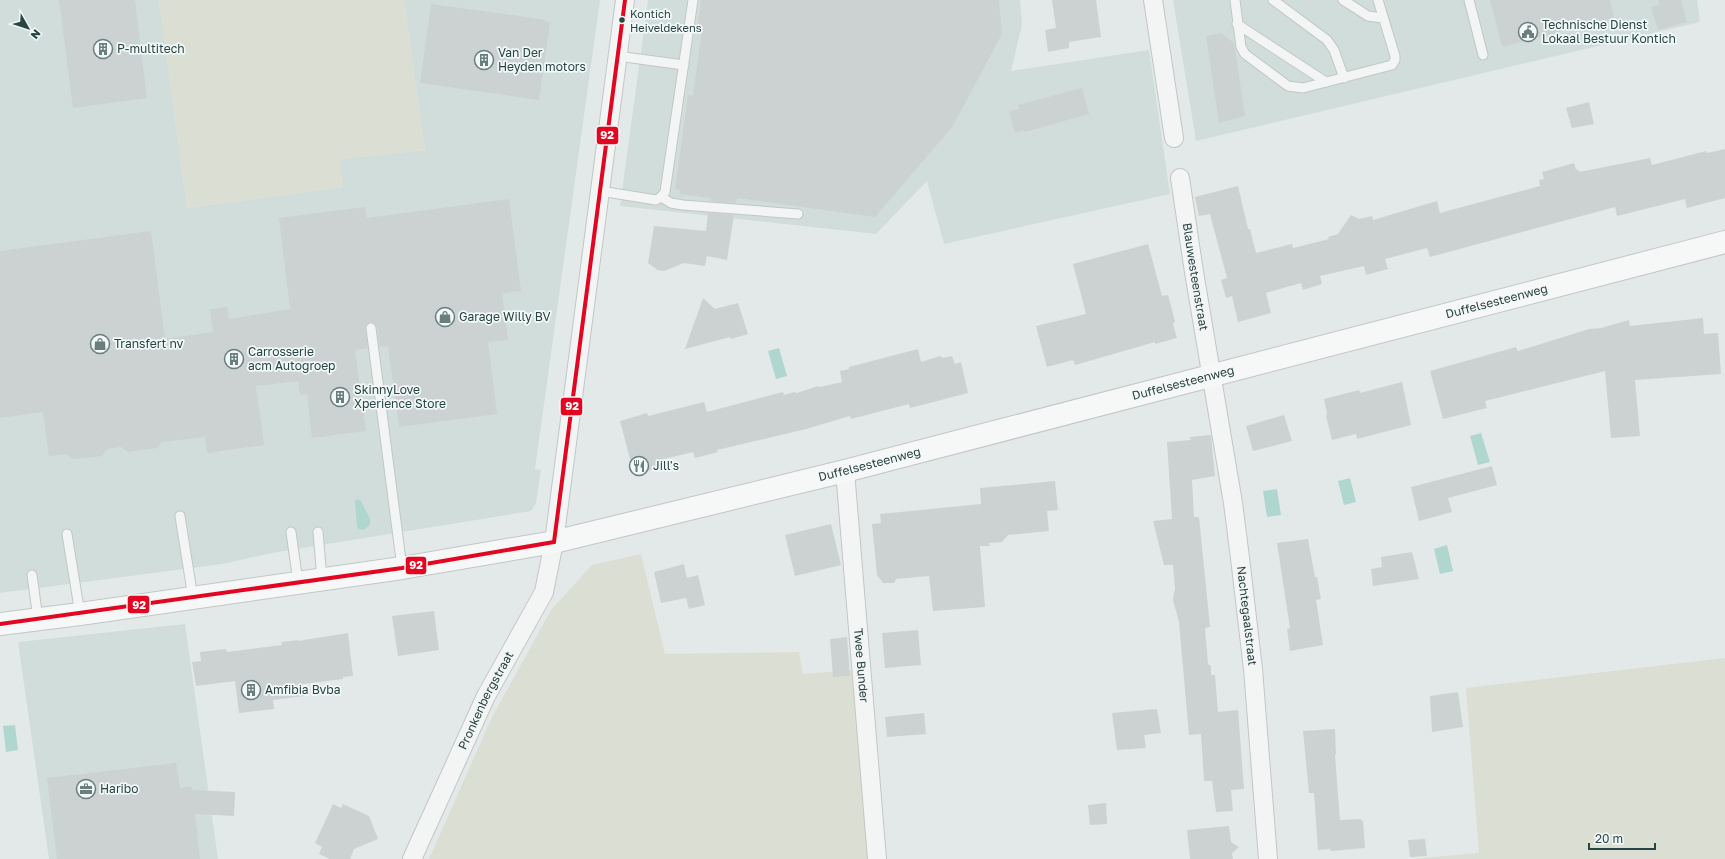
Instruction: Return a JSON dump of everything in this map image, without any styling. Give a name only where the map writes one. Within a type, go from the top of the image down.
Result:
[{"type":"street","name":"Pronkenbergstraat","points":[[412,859],[486,696],[544,592],[554,542],[625,0]]},
{"type":"street","points":[[1153,0],[1174,138]]},
{"type":"street","name":"Blauwesteenstraat","points":[[1180,178],[1211,375]]},
{"type":"street","name":"Duffelsesteenweg","points":[[0,624],[402,568],[554,542],[846,471],[1725,242]]},
{"type":"street","name":"Nachtegaalstraat","points":[[1211,375],[1233,503],[1240,558],[1253,669],[1268,859]]},
{"type":"street","name":"Twee Bunder","points":[[846,471],[877,859]]},
{"type":"lane","points":[[600,191],[656,200],[665,192],[693,0]]},
{"type":"lane","points":[[1235,0],[1241,47],[1245,54],[1249,59],[1288,86],[1303,88],[1392,65],[1395,60],[1395,56],[1378,0]]},
{"type":"lane","points":[[1273,0],[1328,40],[1334,50],[1344,78]]},
{"type":"lane","points":[[1342,0],[1368,16],[1383,18]]},
{"type":"lane","points":[[1469,0],[1483,55]]},
{"type":"lane","points":[[1237,24],[1326,82]]},
{"type":"lane","points":[[618,56],[684,64]]},
{"type":"lane","points":[[661,197],[671,203],[683,205],[798,214]]},
{"type":"lane","points":[[371,328],[402,568]]},
{"type":"lane","points":[[180,516],[193,598]]},
{"type":"lane","points":[[291,532],[298,582]]},
{"type":"lane","points":[[318,532],[322,579]]},
{"type":"lane","points":[[67,534],[80,614]]},
{"type":"lane","points":[[32,575],[38,619]]},
{"type":"shaded area","points":[[0,0],[159,0],[187,208],[343,187],[340,159],[425,150],[404,0],[600,0],[535,469],[541,470],[536,503],[531,511],[272,553],[222,564],[0,593]]},
{"type":"shaded area","points":[[159,0],[404,0],[425,150],[341,159],[343,187],[187,208]]},
{"type":"shaded area","points":[[648,0],[1020,0],[1022,25],[1011,71],[1149,50],[1170,194],[944,244],[927,181],[876,234],[620,206]]},
{"type":"shaded area","points":[[1173,0],[1697,0],[1700,22],[1196,141]]},
{"type":"shaded area","points":[[779,348],[787,376],[776,379],[768,351]]},
{"type":"shaded area","points":[[1481,433],[1490,462],[1478,465],[1470,436]]},
{"type":"shaded area","points":[[1350,478],[1356,502],[1344,505],[1338,481]]},
{"type":"shaded area","points":[[1277,489],[1281,515],[1267,517],[1263,491]]},
{"type":"shaded area","points":[[357,499],[361,501],[370,519],[370,525],[363,530],[358,529],[357,526],[355,501]]},
{"type":"shaded area","points":[[1447,545],[1453,571],[1440,574],[1434,549]]},
{"type":"shaded area","points":[[641,554],[665,654],[799,652],[803,674],[854,670],[869,859],[429,859],[491,719],[551,610],[592,565]]},
{"type":"shaded area","points":[[185,624],[218,859],[49,859],[18,642]]},
{"type":"shaded area","points":[[1725,658],[1725,859],[1411,859],[1479,853],[1466,688]]},
{"type":"shaded area","points":[[15,725],[18,750],[6,752],[3,726]]},
{"type":"building","name":"P-multitech","points":[[59,0],[135,0],[147,98],[73,108]]},
{"type":"building","points":[[701,0],[999,0],[1002,34],[953,126],[875,217],[737,198],[736,203],[710,201],[711,198],[679,194],[680,190],[675,189],[688,95],[693,96],[702,29],[697,28]]},
{"type":"building","points":[[1052,0],[1096,0],[1101,37],[1069,42],[1069,48],[1048,52],[1045,30],[1056,28]]},
{"type":"building","name":"Technische Dienst Lokaal Bestuur Kontich","points":[[1490,0],[1610,0],[1614,18],[1502,47]]},
{"type":"building","points":[[1658,0],[1681,0],[1687,22],[1658,30],[1651,7],[1659,5]]},
{"type":"building","name":"Van Der Heyden motors","points":[[431,4],[541,19],[550,23],[539,100],[420,83]]},
{"type":"building","points":[[1221,33],[1234,43],[1245,116],[1219,123],[1206,36]]},
{"type":"building","points":[[1082,88],[1089,114],[1025,132],[1024,130],[1015,133],[1009,111],[1019,109],[1018,105]]},
{"type":"building","points":[[1589,102],[1594,124],[1572,128],[1566,108]]},
{"type":"building","points":[[1725,149],[1725,198],[1687,208],[1685,199],[1617,216],[1615,207],[1430,257],[1427,248],[1385,259],[1388,269],[1366,275],[1364,266],[1320,276],[1322,284],[1303,290],[1301,283],[1266,293],[1271,313],[1238,322],[1232,296],[1226,298],[1221,280],[1227,278],[1210,214],[1199,216],[1195,197],[1238,186],[1248,229],[1250,229],[1256,253],[1292,244],[1293,248],[1329,239],[1328,237],[1338,234],[1351,215],[1359,219],[1372,216],[1373,220],[1437,201],[1440,213],[1540,186],[1539,180],[1544,179],[1542,172],[1574,163],[1576,170],[1578,169],[1579,172],[1650,158],[1652,165],[1706,151],[1707,153]]},
{"type":"building","points":[[509,199],[521,291],[502,293],[508,340],[488,342],[497,414],[399,427],[388,346],[380,347],[377,327],[371,322],[367,324],[365,328],[368,348],[355,350],[366,431],[312,438],[307,394],[300,395],[298,381],[256,386],[264,445],[207,453],[205,437],[162,442],[157,448],[128,452],[121,447],[107,449],[102,456],[73,459],[66,454],[49,456],[43,412],[0,418],[0,251],[151,231],[165,339],[213,332],[210,309],[227,307],[229,319],[290,309],[279,218],[365,207],[367,218]]},
{"type":"building","points":[[708,213],[734,215],[727,260],[707,256],[705,266],[684,263],[664,271],[658,270],[648,263],[654,226],[706,231]]},
{"type":"building","points":[[1148,244],[1162,296],[1168,295],[1175,321],[1173,324],[1177,338],[1155,344],[1155,342],[1075,365],[1073,360],[1047,367],[1036,326],[1086,314],[1073,264]]},
{"type":"building","points":[[703,298],[715,309],[738,303],[748,334],[731,339],[730,337],[685,349]]},
{"type":"building","points":[[1703,318],[1704,334],[1718,333],[1721,374],[1635,380],[1640,436],[1611,438],[1605,371],[1485,401],[1487,408],[1443,419],[1430,371],[1516,347],[1518,351],[1589,329],[1601,328],[1629,320],[1630,326]]},
{"type":"building","points":[[918,349],[921,362],[940,356],[943,358],[952,356],[955,364],[961,362],[968,393],[910,408],[909,404],[851,419],[850,416],[806,429],[717,450],[718,452],[695,458],[693,452],[660,460],[662,467],[634,474],[620,421],[647,413],[648,416],[704,402],[707,412],[783,392],[784,395],[794,392],[797,393],[818,386],[820,387],[842,382],[840,371],[849,369],[849,367]]},
{"type":"building","points":[[1402,382],[1411,425],[1357,439],[1356,434],[1332,440],[1326,416],[1327,413],[1324,399],[1359,390],[1360,393]]},
{"type":"building","points":[[1284,415],[1292,441],[1253,451],[1246,426]]},
{"type":"building","points":[[1211,435],[1215,476],[1192,480],[1194,517],[1199,517],[1210,627],[1205,628],[1208,664],[1211,666],[1211,675],[1215,675],[1218,712],[1238,710],[1244,789],[1231,790],[1233,811],[1216,812],[1212,781],[1204,781],[1201,734],[1189,735],[1179,622],[1173,600],[1175,589],[1173,565],[1164,565],[1153,521],[1172,519],[1167,442],[1191,440],[1190,437]]},
{"type":"building","points":[[1492,466],[1497,485],[1448,498],[1452,512],[1419,521],[1411,487]]},
{"type":"building","points":[[1055,481],[1058,510],[1047,511],[1049,531],[1008,535],[1002,542],[989,543],[990,546],[980,546],[985,607],[933,611],[929,576],[896,579],[894,583],[883,583],[877,575],[872,524],[881,523],[880,514],[981,504],[980,488]]},
{"type":"building","points":[[831,524],[841,565],[795,576],[785,535]]},
{"type":"building","points":[[1308,539],[1315,577],[1317,577],[1321,599],[1316,600],[1323,645],[1290,651],[1287,629],[1290,628],[1277,543]]},
{"type":"building","points":[[1412,552],[1419,579],[1373,586],[1371,569],[1382,567],[1381,557]]},
{"type":"building","points":[[684,564],[687,578],[698,575],[705,605],[689,609],[686,598],[661,603],[654,572]]},
{"type":"building","points":[[434,611],[439,650],[398,656],[392,616]]},
{"type":"building","points":[[918,630],[921,665],[885,668],[882,633]]},
{"type":"building","points":[[348,633],[353,676],[343,677],[343,679],[303,684],[304,696],[273,700],[274,709],[239,713],[235,681],[196,686],[192,662],[201,661],[200,652],[226,649],[227,652],[282,645],[281,642],[298,641]]},
{"type":"building","points":[[847,637],[850,676],[833,677],[830,639]]},
{"type":"building","points":[[1458,692],[1463,727],[1432,732],[1430,696]]},
{"type":"building","points":[[1157,709],[1161,733],[1144,735],[1146,748],[1117,750],[1112,713]]},
{"type":"building","points":[[924,713],[926,734],[887,737],[885,717]]},
{"type":"building","points":[[1335,729],[1335,755],[1340,820],[1363,820],[1365,848],[1331,851],[1330,849],[1318,850],[1314,793],[1309,793],[1303,731]]},
{"type":"building","points":[[176,763],[180,788],[191,786],[192,790],[235,792],[234,816],[195,814],[200,859],[57,859],[47,778]]},
{"type":"building","points":[[1106,803],[1107,824],[1090,825],[1088,805]]},
{"type":"building","points":[[333,804],[341,808],[343,804],[369,816],[378,839],[354,849],[350,859],[330,859],[319,854],[322,847],[315,843]]},
{"type":"building","points":[[1229,826],[1231,842],[1239,847],[1232,853],[1233,859],[1190,859],[1187,830]]},
{"type":"building","points":[[1425,839],[1427,856],[1410,857],[1408,840]]},
{"type":"transit line","name":"92","points":[[554,542],[625,0]]},
{"type":"transit line","name":"92","points":[[0,624],[402,568],[554,542]]},
{"type":"place","name":"Kontich Heiveldekens","points":[[622,20]]},
{"type":"place","name":"Technische Dienst Lokaal Bestuur Kontich","points":[[1528,32]]},
{"type":"place","name":"P-multitech","points":[[103,49]]},
{"type":"place","name":"Van Der Heyden motors","points":[[484,60]]},
{"type":"place","name":"Garage Willy BV","points":[[445,317]]},
{"type":"place","name":"Transfert nv","points":[[100,344]]},
{"type":"place","name":"Carrosserie acm Autogroep","points":[[234,359]]},
{"type":"place","name":"SkinnyLove Xperience Store","points":[[340,397]]},
{"type":"place","name":"Jill's","points":[[639,466]]},
{"type":"place","name":"Amfibia Bvba","points":[[251,690]]},
{"type":"place","name":"Haribo","points":[[86,789]]}]
